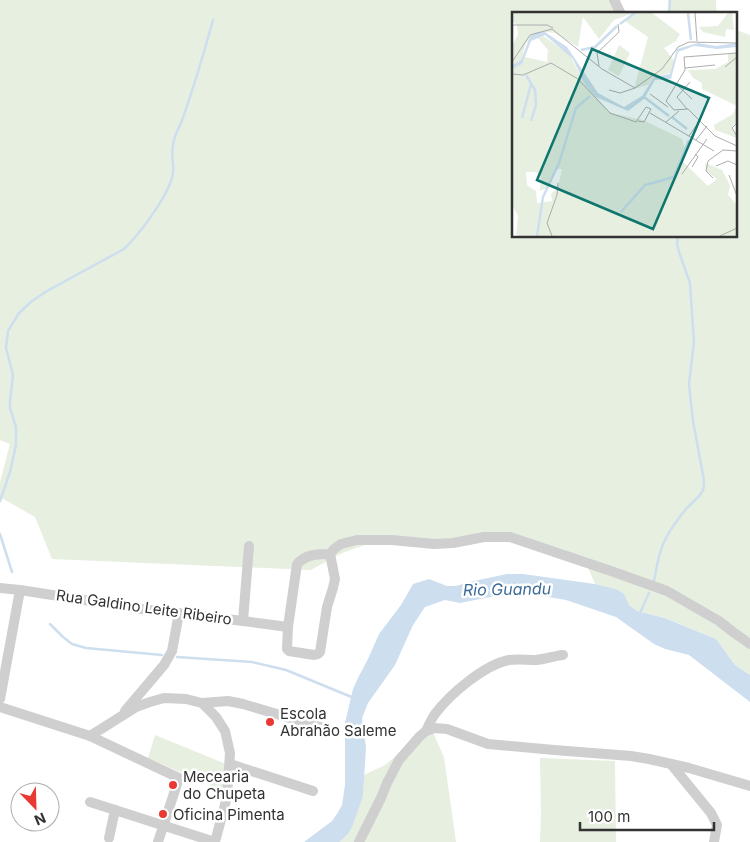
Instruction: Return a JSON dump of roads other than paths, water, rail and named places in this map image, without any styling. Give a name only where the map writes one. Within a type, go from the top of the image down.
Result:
[{"type":"street","points":[[614,0],[620,12]]},
{"type":"street","points":[[330,554],[335,579],[327,607],[320,652],[316,655],[289,651],[287,649],[288,627],[297,564],[307,556],[330,554],[338,546],[348,542],[382,539],[453,544],[493,536],[515,538],[667,592],[719,621],[750,644]]},
{"type":"street","points":[[242,621],[249,546]]},
{"type":"street","name":"Rua Galdino Leite Ribeiro","points":[[0,588],[132,608],[288,627]]},
{"type":"street","points":[[0,699],[20,590]]},
{"type":"street","points":[[119,717],[164,666],[172,650],[179,614]]},
{"type":"street","points":[[359,842],[394,768],[407,750],[426,731],[443,704],[478,674],[494,665],[510,660],[537,660],[563,654]]},
{"type":"street","points":[[90,736],[136,707],[164,698],[186,699],[202,703],[228,701],[327,729]]},
{"type":"street","points":[[90,802],[215,842],[227,797],[230,764],[229,745],[225,731],[216,717],[202,703]]},
{"type":"street","points":[[0,707],[90,736],[179,778],[158,842]]},
{"type":"street","points":[[426,731],[434,728],[443,728],[488,744],[649,758],[750,786]]},
{"type":"street","points":[[230,764],[313,791]]},
{"type":"street","points":[[671,764],[710,813],[717,825],[714,842]]},
{"type":"street","points":[[109,838],[115,810]]},
{"type":"water","name":"Rio Guandu","points":[[507,574],[523,574],[595,584],[616,589],[624,594],[629,605],[637,611],[665,618],[716,639],[735,665],[750,675],[750,702],[689,655],[654,644],[616,617],[566,600],[519,595],[495,596],[460,603],[445,600],[425,607],[413,625],[395,665],[368,703],[362,718],[366,747],[363,796],[348,834],[340,842],[304,842],[332,821],[342,805],[345,785],[345,723],[353,689],[379,634],[401,605],[413,584],[429,579],[447,586],[456,586]]},
{"type":"waterway","points":[[669,12],[670,0]]},
{"type":"waterway","points":[[0,501],[10,472],[16,445],[16,427],[10,408],[13,375],[6,348],[8,331],[19,313],[32,301],[124,249],[153,214],[171,182],[174,140],[191,94],[213,20]]},
{"type":"waterway","points":[[654,581],[664,541],[682,514],[702,493],[704,488],[689,384],[694,342],[690,283],[679,252],[678,238]]},
{"type":"waterway","points":[[0,534],[12,572]]},
{"type":"waterway","points":[[639,615],[649,593]]},
{"type":"waterway","points":[[50,624],[72,644],[86,648],[162,655]]},
{"type":"waterway","points":[[177,657],[252,662],[286,670],[354,698]]},
{"type":"place","name":"Escola Abrahão Saleme","points":[[270,722]]},
{"type":"place","name":"Mecearia do Chupeta","points":[[173,785]]},
{"type":"place","name":"Oficina Pimenta","points":[[163,814]]}]
